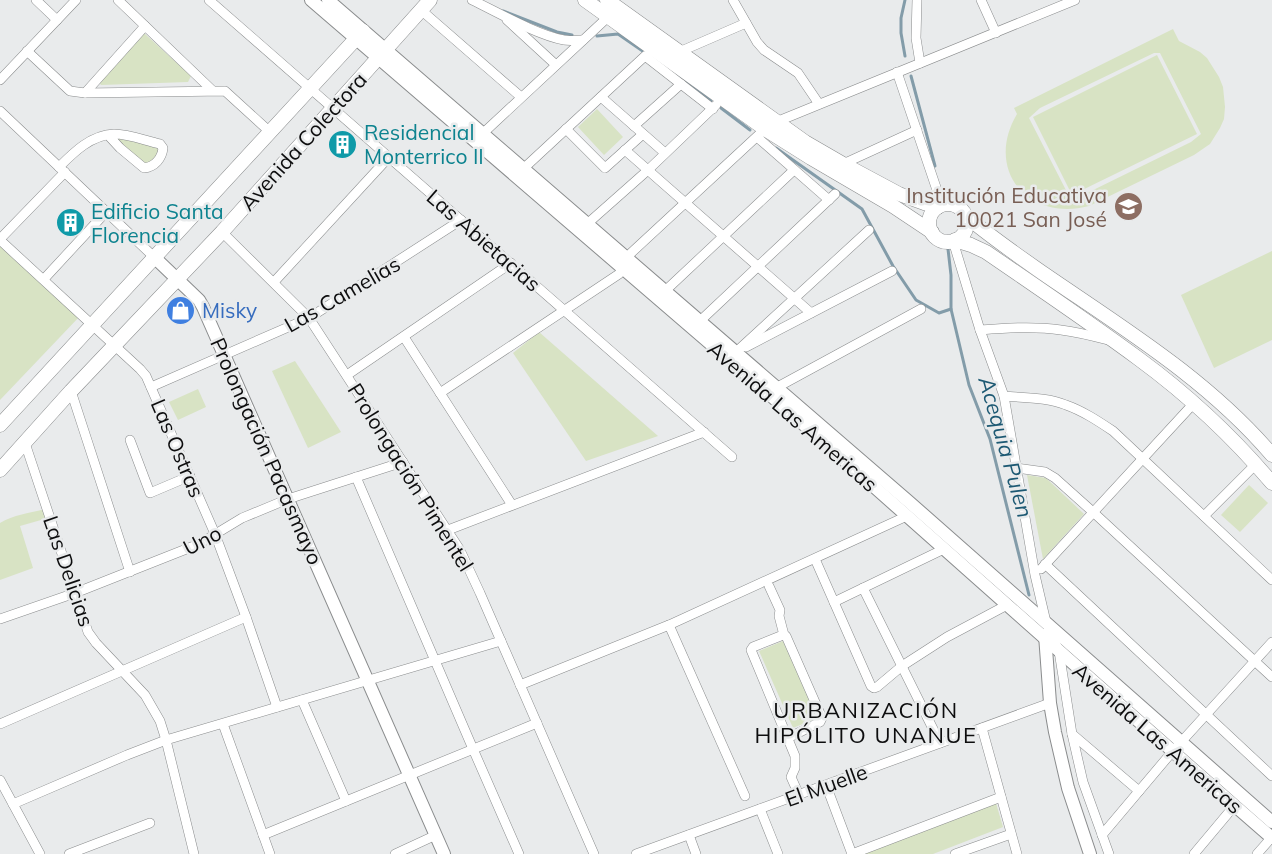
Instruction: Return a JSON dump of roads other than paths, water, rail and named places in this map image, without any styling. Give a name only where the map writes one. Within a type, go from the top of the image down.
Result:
[{"type":"main road","points":[[585,0],[614,6],[679,52],[766,129],[805,142],[910,199],[940,206]]},
{"type":"main road","name":"Avenida Colectora","points":[[0,470],[71,391],[222,232],[425,5]]},
{"type":"main road","points":[[614,6],[717,104],[766,129],[932,231]]},
{"type":"main road","name":"Avenida Colectora","points":[[0,425],[359,35]]},
{"type":"main road","points":[[1272,455],[1204,388],[1166,358],[994,239],[966,216],[959,207],[948,204],[934,210],[930,221],[936,237],[947,242],[970,244],[986,252],[1139,358],[1194,403],[1256,464],[1272,483]]},
{"type":"main road","points":[[954,241],[967,228],[966,216]]},
{"type":"street","points":[[36,0],[57,20]]},
{"type":"street","points":[[0,80],[76,0]]},
{"type":"street","points":[[118,0],[212,90]]},
{"type":"street","name":"Las Abietacias","points":[[209,0],[732,457]]},
{"type":"street","name":"Avenida Las Americas","points":[[310,0],[382,54],[772,390],[1046,622],[1272,822]]},
{"type":"street","name":"Avenida Las Americas","points":[[328,0],[359,35]]},
{"type":"street","points":[[471,0],[555,38],[584,40]]},
{"type":"street","points":[[733,0],[757,42],[764,50],[798,73],[819,104]]},
{"type":"street","points":[[917,0],[916,38],[920,63]]},
{"type":"street","points":[[981,0],[996,33]]},
{"type":"street","points":[[440,393],[619,274],[631,253],[766,129],[819,104],[1074,0]]},
{"type":"street","points":[[425,5],[521,97]]},
{"type":"street","points":[[478,137],[584,40],[614,6]]},
{"type":"street","points":[[499,13],[556,65]]},
{"type":"street","points":[[679,52],[746,23]]},
{"type":"street","points":[[85,93],[145,26]]},
{"type":"street","points":[[27,51],[69,91],[85,93],[225,91],[270,132]]},
{"type":"street","points":[[523,169],[645,56],[681,84],[717,104],[587,224]]},
{"type":"street","points":[[897,72],[940,206]]},
{"type":"street","points":[[634,126],[681,84]]},
{"type":"street","points":[[601,97],[665,153]]},
{"type":"street","name":"Prolongación Pacasmayo","points":[[0,111],[199,300],[444,854]]},
{"type":"street","points":[[566,129],[605,168],[643,134]]},
{"type":"street","points":[[700,321],[832,197],[794,170],[766,129]]},
{"type":"street","points":[[843,164],[917,130]]},
{"type":"street","points":[[0,240],[62,170],[76,149],[100,137],[108,135],[125,135],[160,144],[163,148],[162,156],[153,165],[144,168],[108,135]]},
{"type":"street","name":"Avenida Las Americas","points":[[478,137],[523,169],[587,224],[626,264],[665,291],[736,352],[772,390],[907,516],[1172,752],[1272,837]]},
{"type":"street","points":[[625,150],[811,313]]},
{"type":"street","points":[[274,282],[389,157]]},
{"type":"street","points":[[665,291],[794,170]]},
{"type":"street","points":[[44,279],[106,212]]},
{"type":"street","name":"Las Camelias","points":[[151,387],[309,318],[461,220]]},
{"type":"street","points":[[736,352],[868,230]]},
{"type":"street","name":"Prolongación Pimentel","points":[[222,232],[309,318],[448,530],[468,567],[594,854]]},
{"type":"street","name":"Las Ostras","points":[[0,240],[140,369],[151,387],[215,534],[277,707]]},
{"type":"street","points":[[954,241],[980,330],[1004,396],[1035,575],[1046,622],[1059,651],[1072,734],[1083,782],[1109,854]]},
{"type":"street","points":[[347,375],[511,263]]},
{"type":"street","points":[[736,352],[892,271]]},
{"type":"street","points":[[772,390],[921,309]]},
{"type":"street","points":[[980,330],[1041,328],[1114,341]]},
{"type":"street","points":[[404,337],[512,505]]},
{"type":"street","points":[[71,391],[130,572]]},
{"type":"street","points":[[1004,396],[1065,404],[1113,431],[1272,580]]},
{"type":"street","points":[[1035,575],[1194,403]]},
{"type":"street","points":[[448,530],[704,432]]},
{"type":"street","points":[[130,440],[150,493],[190,476]]},
{"type":"street","name":"Las Delicias","points":[[25,442],[88,632],[145,695],[160,721],[194,854]]},
{"type":"street","name":"Uno","points":[[0,619],[130,572],[199,544],[242,518],[288,499],[403,462]]},
{"type":"street","points":[[1204,516],[1256,464]]},
{"type":"street","points":[[1016,468],[1045,472],[1055,478],[1272,677]]},
{"type":"street","points":[[356,477],[519,854]]},
{"type":"street","points":[[520,685],[669,625],[907,516]]},
{"type":"street","points":[[834,602],[944,549]]},
{"type":"street","points":[[815,559],[871,686],[874,688],[902,666],[947,637],[1007,606]]},
{"type":"street","points":[[1044,564],[1272,776]]},
{"type":"street","points":[[769,586],[780,610],[778,616],[784,635],[822,718],[820,722],[788,738]]},
{"type":"street","points":[[863,588],[940,743]]},
{"type":"street","points":[[0,724],[246,617]]},
{"type":"street","points":[[1046,622],[1044,638],[1055,732],[1068,788],[1090,854]]},
{"type":"street","points":[[669,625],[745,796]]},
{"type":"street","points":[[784,635],[753,647],[751,650],[795,756],[795,768],[791,777],[799,795]]},
{"type":"street","points":[[13,804],[166,740],[501,641]]},
{"type":"street","points":[[1102,835],[1172,752],[1272,642]]},
{"type":"street","points":[[302,700],[346,801]]},
{"type":"street","name":"El Muelle","points":[[636,854],[1050,703]]},
{"type":"street","points":[[263,835],[537,723]]},
{"type":"street","points":[[223,724],[270,854]]},
{"type":"street","points":[[982,728],[1017,854]]},
{"type":"street","points":[[1072,734],[1139,791]]},
{"type":"street","points":[[0,780],[40,854]]},
{"type":"street","points":[[826,785],[852,854],[1001,797]]},
{"type":"street","points":[[1194,854],[1234,805]]},
{"type":"street","points":[[760,809],[778,854]]},
{"type":"street","points":[[69,854],[150,823]]},
{"type":"street","points":[[955,854],[1011,834]]},
{"type":"street","points":[[395,854],[436,835]]},
{"type":"street","points":[[689,835],[696,854]]},
{"type":"street","points":[[1257,854],[1272,837]]},
{"type":"waterway","points":[[905,0],[901,18],[905,56]]},
{"type":"waterway","points":[[503,11],[557,32],[572,35]]},
{"type":"waterway","points":[[597,36],[618,34],[647,54]]},
{"type":"waterway","points":[[667,68],[711,101]]},
{"type":"waterway","points":[[911,76],[935,166]]},
{"type":"waterway","points":[[721,108],[750,130]]},
{"type":"waterway","points":[[776,148],[862,209],[893,266],[916,300],[939,313],[951,309]]},
{"type":"waterway","name":"Acequia Pulen","points":[[948,249],[951,309],[969,385],[990,439],[1029,595]]},
{"type":"place","name":"Residencial Monterrico II","points":[[343,144]]},
{"type":"place","name":"Institución Educativa 10021 San José","points":[[1128,207]]},
{"type":"place","name":"Edificio Santa Florencia","points":[[70,223]]},
{"type":"place","name":"Misky","points":[[181,310]]},
{"type":"district","name":"URBANIZACIÓN HIPÓLITO UNANUE","points":[[866,722]]}]
